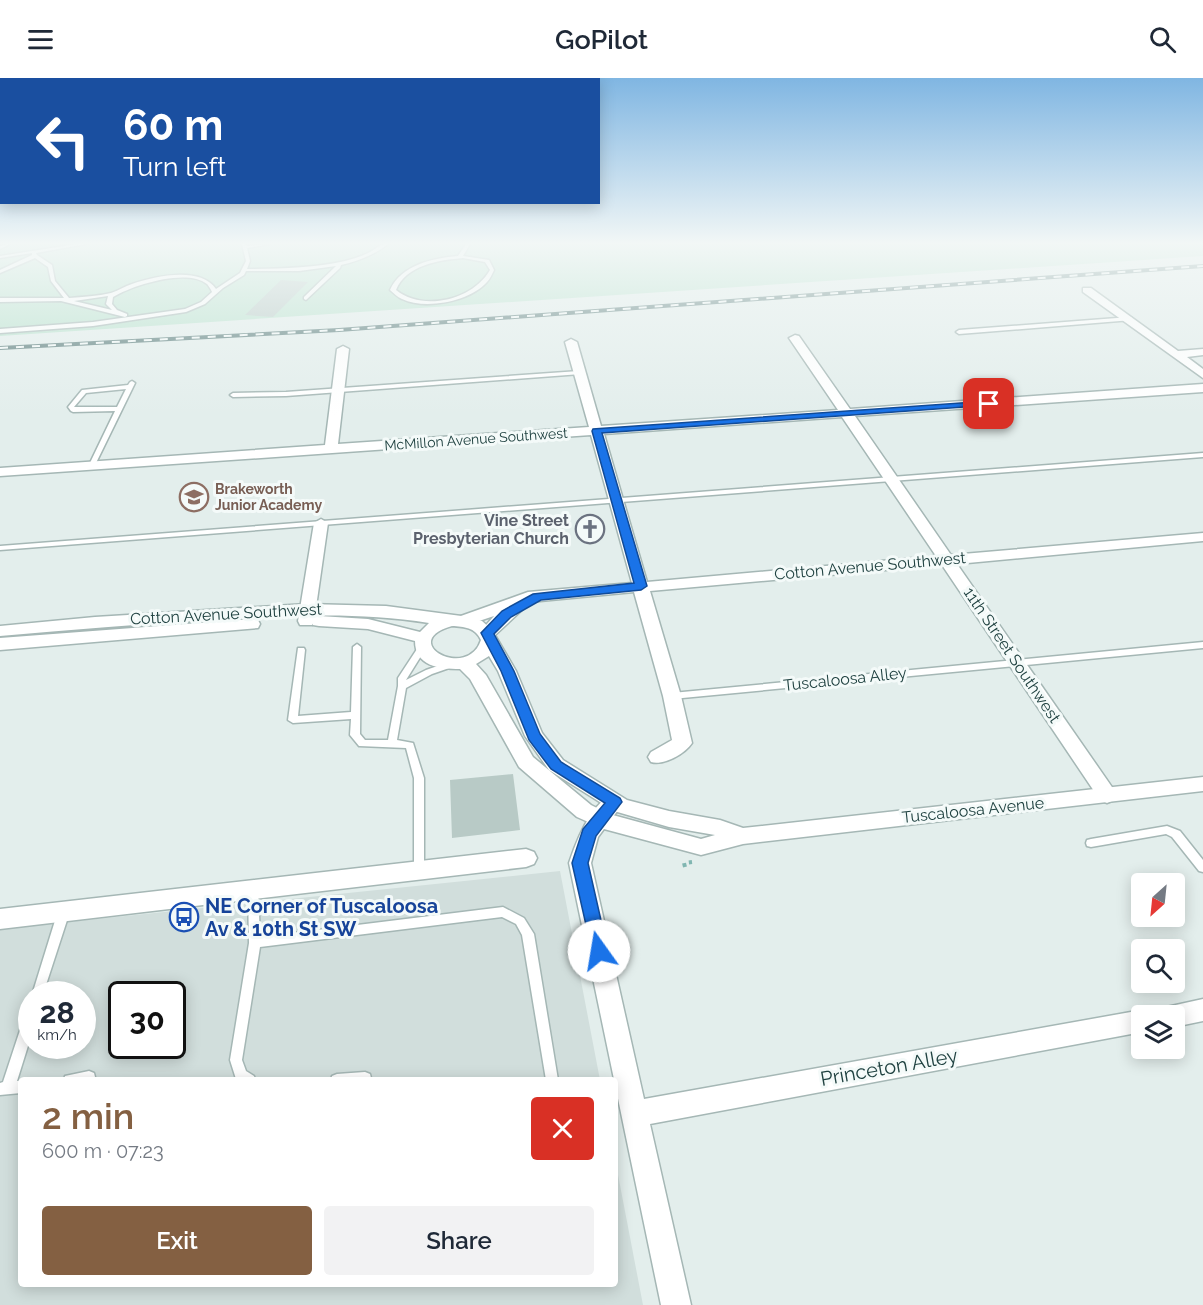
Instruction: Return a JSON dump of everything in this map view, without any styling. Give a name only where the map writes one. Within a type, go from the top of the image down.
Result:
[{"type":"street","points":[[1103,301],[1203,374]]},
{"type":"street","name":"11th Street Southwest","points":[[795,338],[1107,795]]},
{"type":"street","points":[[571,342],[672,696],[682,743],[658,757]]},
{"type":"street","points":[[331,448],[344,349]]},
{"type":"street","points":[[1177,354],[1203,352]]},
{"type":"street","name":"McMillon Avenue Southwest","points":[[0,472],[1203,388]]},
{"type":"street","points":[[306,615],[321,523]]},
{"type":"street","name":"Cotton Avenue Southwest","points":[[0,631],[107,621],[386,611],[458,621],[528,597],[1203,537]]},
{"type":"street","name":"Cotton Avenue Southwest","points":[[488,637],[507,614],[538,597]]},
{"type":"street","name":"Cotton Avenue Southwest","points":[[0,644],[306,615],[368,624],[423,643]]},
{"type":"street","points":[[458,621],[482,627],[507,671],[534,736],[556,765],[607,810],[584,811],[526,762],[477,675],[458,664],[432,660],[423,643],[433,628],[458,621]]},
{"type":"street","points":[[458,664],[482,654],[488,637]]},
{"type":"street","name":"Tuscaloosa Avenue","points":[[607,810],[701,847],[742,836],[1202,786]]},
{"type":"street","points":[[607,810],[589,834],[580,863],[676,1305]]},
{"type":"street","points":[[0,919],[526,858]]},
{"type":"street","points":[[1185,1013],[1203,1010]]},
{"type":"street","name":"Princeton Alley","points":[[636,1114],[1131,1023]]},
{"type":"lane","points":[[73,301],[125,315]]},
{"type":"lane","points":[[109,301],[111,308],[135,319]]},
{"type":"lane","points":[[0,331],[135,319],[192,308],[205,301]]},
{"type":"lane","points":[[959,332],[1130,320]]},
{"type":"lane","points":[[233,395],[579,373]]},
{"type":"lane","points":[[92,465],[131,385],[84,391],[71,407],[79,411],[119,409]]},
{"type":"lane","points":[[0,548],[1203,455]]},
{"type":"lane","points":[[392,743],[402,678],[423,643]]},
{"type":"lane","name":"Tuscaloosa Alley","points":[[672,696],[1203,645]]},
{"type":"lane","points":[[357,647],[355,735],[362,744],[410,745],[419,778],[419,871]]},
{"type":"lane","points":[[301,650],[293,720],[355,715]]},
{"type":"lane","points":[[402,686],[429,672],[458,664]]},
{"type":"lane","points":[[1091,843],[1167,830],[1176,834],[1203,868]]},
{"type":"lane","points":[[244,1077],[241,1075],[236,1060],[255,943],[253,890]]},
{"type":"lane","points":[[41,981],[64,911]]},
{"type":"lane","points":[[255,943],[503,912],[520,921],[528,934],[552,1077]]},
{"type":"lane","points":[[10,1088],[18,1059]]},
{"type":"shaded area","points":[[560,871],[599,1077],[18,1077],[18,1287],[618,1287],[618,1175],[643,1305],[0,1305],[0,929]]},
{"type":"green space","points":[[0,301],[522,301],[0,336]]},
{"type":"building","points":[[259,301],[289,301],[273,317],[245,315]]},
{"type":"building","points":[[513,774],[520,830],[452,838],[450,780]]},
{"type":"railway","points":[[0,348],[339,330],[727,301]]},
{"type":"place","name":"Brakeworth Junior Academy","points":[[194,497]]},
{"type":"place","name":"Vine Street Presbyterian Church","points":[[590,529]]},
{"type":"place","name":"NE Corner of Tuscaloosa Av & 10th St SW","points":[[184,917]]},
{"type":"route","points":[[599,951],[580,863],[589,834],[615,802],[556,765],[534,736],[504,663],[487,633],[501,618],[538,597],[641,586],[597,431],[989,404]]}]
